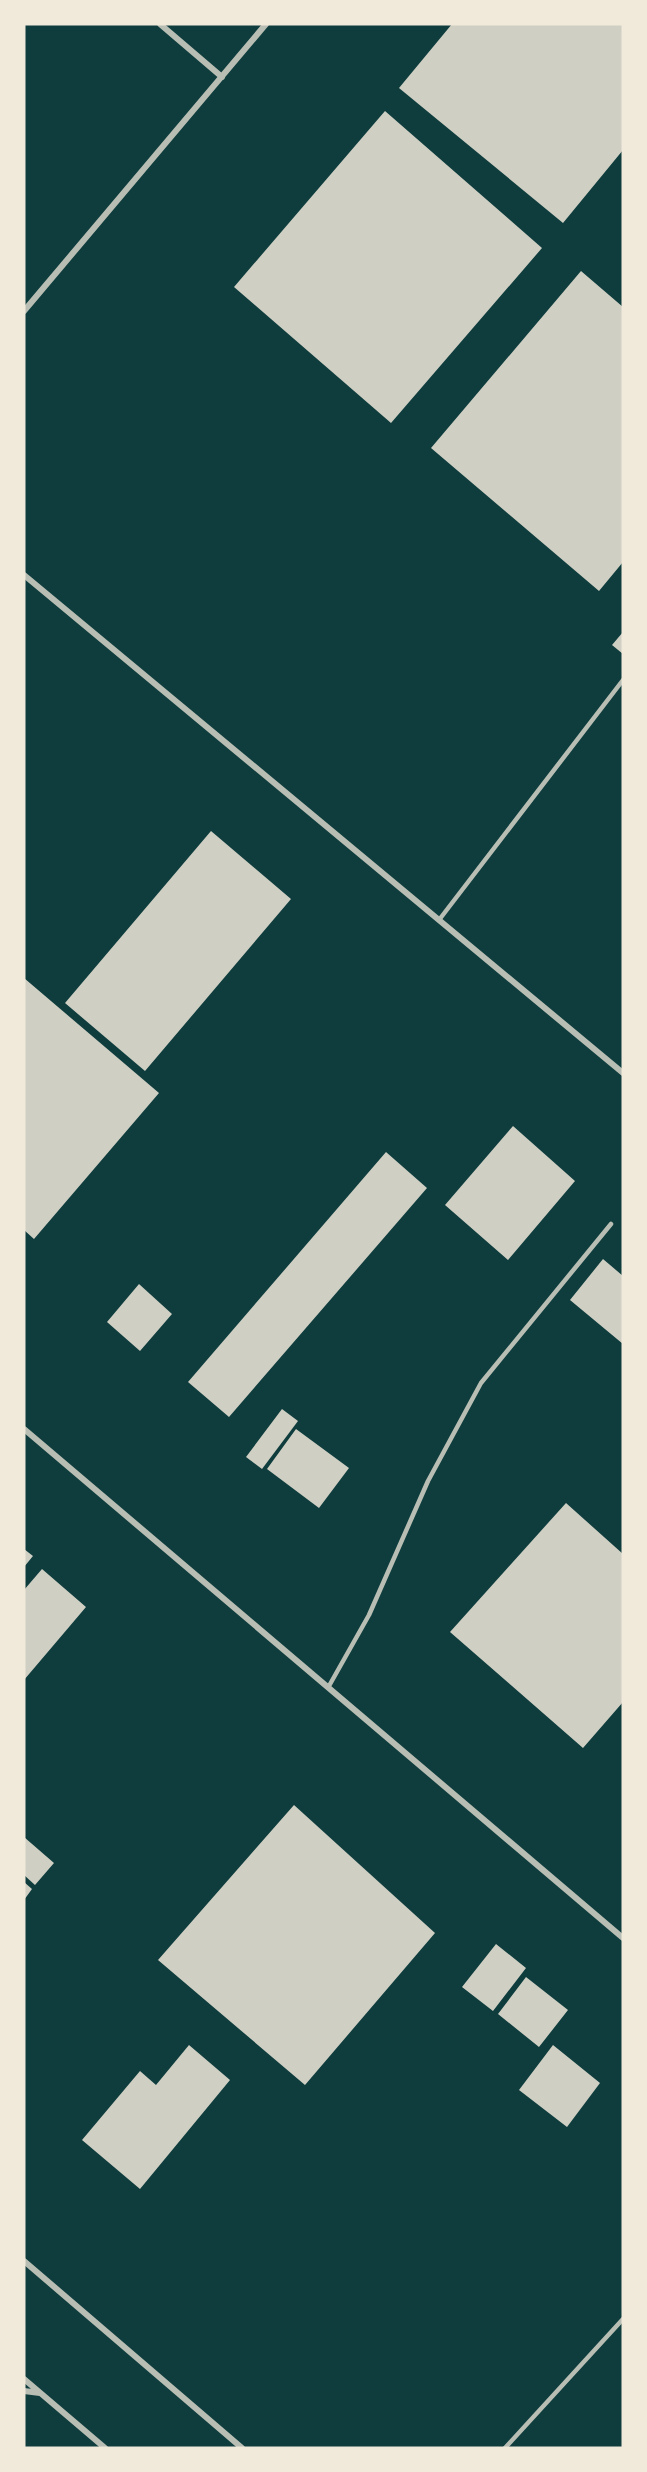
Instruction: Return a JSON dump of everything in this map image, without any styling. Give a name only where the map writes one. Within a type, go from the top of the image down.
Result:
[{"type":"street","points":[[160,24],[222,76]]},
{"type":"street","points":[[24,311],[266,24]]},
{"type":"street","points":[[24,575],[623,1073]]},
{"type":"street","points":[[24,1429],[623,1938]]},
{"type":"street","points":[[24,2261],[242,2448]]},
{"type":"street","points":[[24,2379],[105,2448]]},
{"type":"street","points":[[24,2391],[40,2393]]},
{"type":"lane","points":[[439,920],[623,680]]},
{"type":"lane","points":[[328,1686],[369,1615],[428,1481],[481,1383],[611,1224]]},
{"type":"lane","points":[[506,2448],[623,2319]]},
{"type":"building","points":[[452,24],[623,24],[623,150],[563,223],[399,88]]},
{"type":"building","points":[[385,111],[542,248],[391,423],[234,287]]},
{"type":"building","points":[[581,271],[623,307],[623,562],[599,591],[431,448]]},
{"type":"building","points":[[623,632],[623,654],[612,645]]},
{"type":"building","points":[[211,831],[291,899],[145,1071],[65,1003]]},
{"type":"building","points":[[24,978],[159,1093],[34,1239],[24,1230]]},
{"type":"building","points":[[513,1126],[575,1181],[508,1260],[445,1205]]},
{"type":"building","points":[[386,1152],[427,1188],[229,1417],[188,1382]]},
{"type":"building","points":[[603,1259],[623,1276],[623,1344],[570,1300]]},
{"type":"building","points":[[139,1284],[172,1314],[140,1351],[107,1322]]},
{"type":"building","points":[[282,1409],[298,1421],[262,1469],[246,1457]]},
{"type":"building","points":[[296,1429],[349,1468],[319,1508],[267,1469]]},
{"type":"building","points":[[566,1503],[623,1554],[623,1702],[583,1748],[450,1632]]},
{"type":"building","points":[[24,1549],[33,1556],[24,1567]]},
{"type":"building","points":[[42,1569],[86,1607],[24,1680],[24,1590]]},
{"type":"building","points":[[294,1805],[435,1933],[305,2085],[158,1960]]},
{"type":"building","points":[[24,1837],[54,1863],[35,1885],[24,1875]]},
{"type":"building","points":[[24,1882],[32,1889],[24,1900]]},
{"type":"building","points":[[496,1944],[526,1968],[493,2011],[462,1987]]},
{"type":"building","points":[[526,1977],[568,2010],[539,2047],[498,2014]]},
{"type":"building","points":[[189,2045],[230,2080],[140,2189],[82,2140],[140,2071],[156,2085]]},
{"type":"building","points":[[553,2045],[600,2083],[567,2127],[519,2090]]}]
